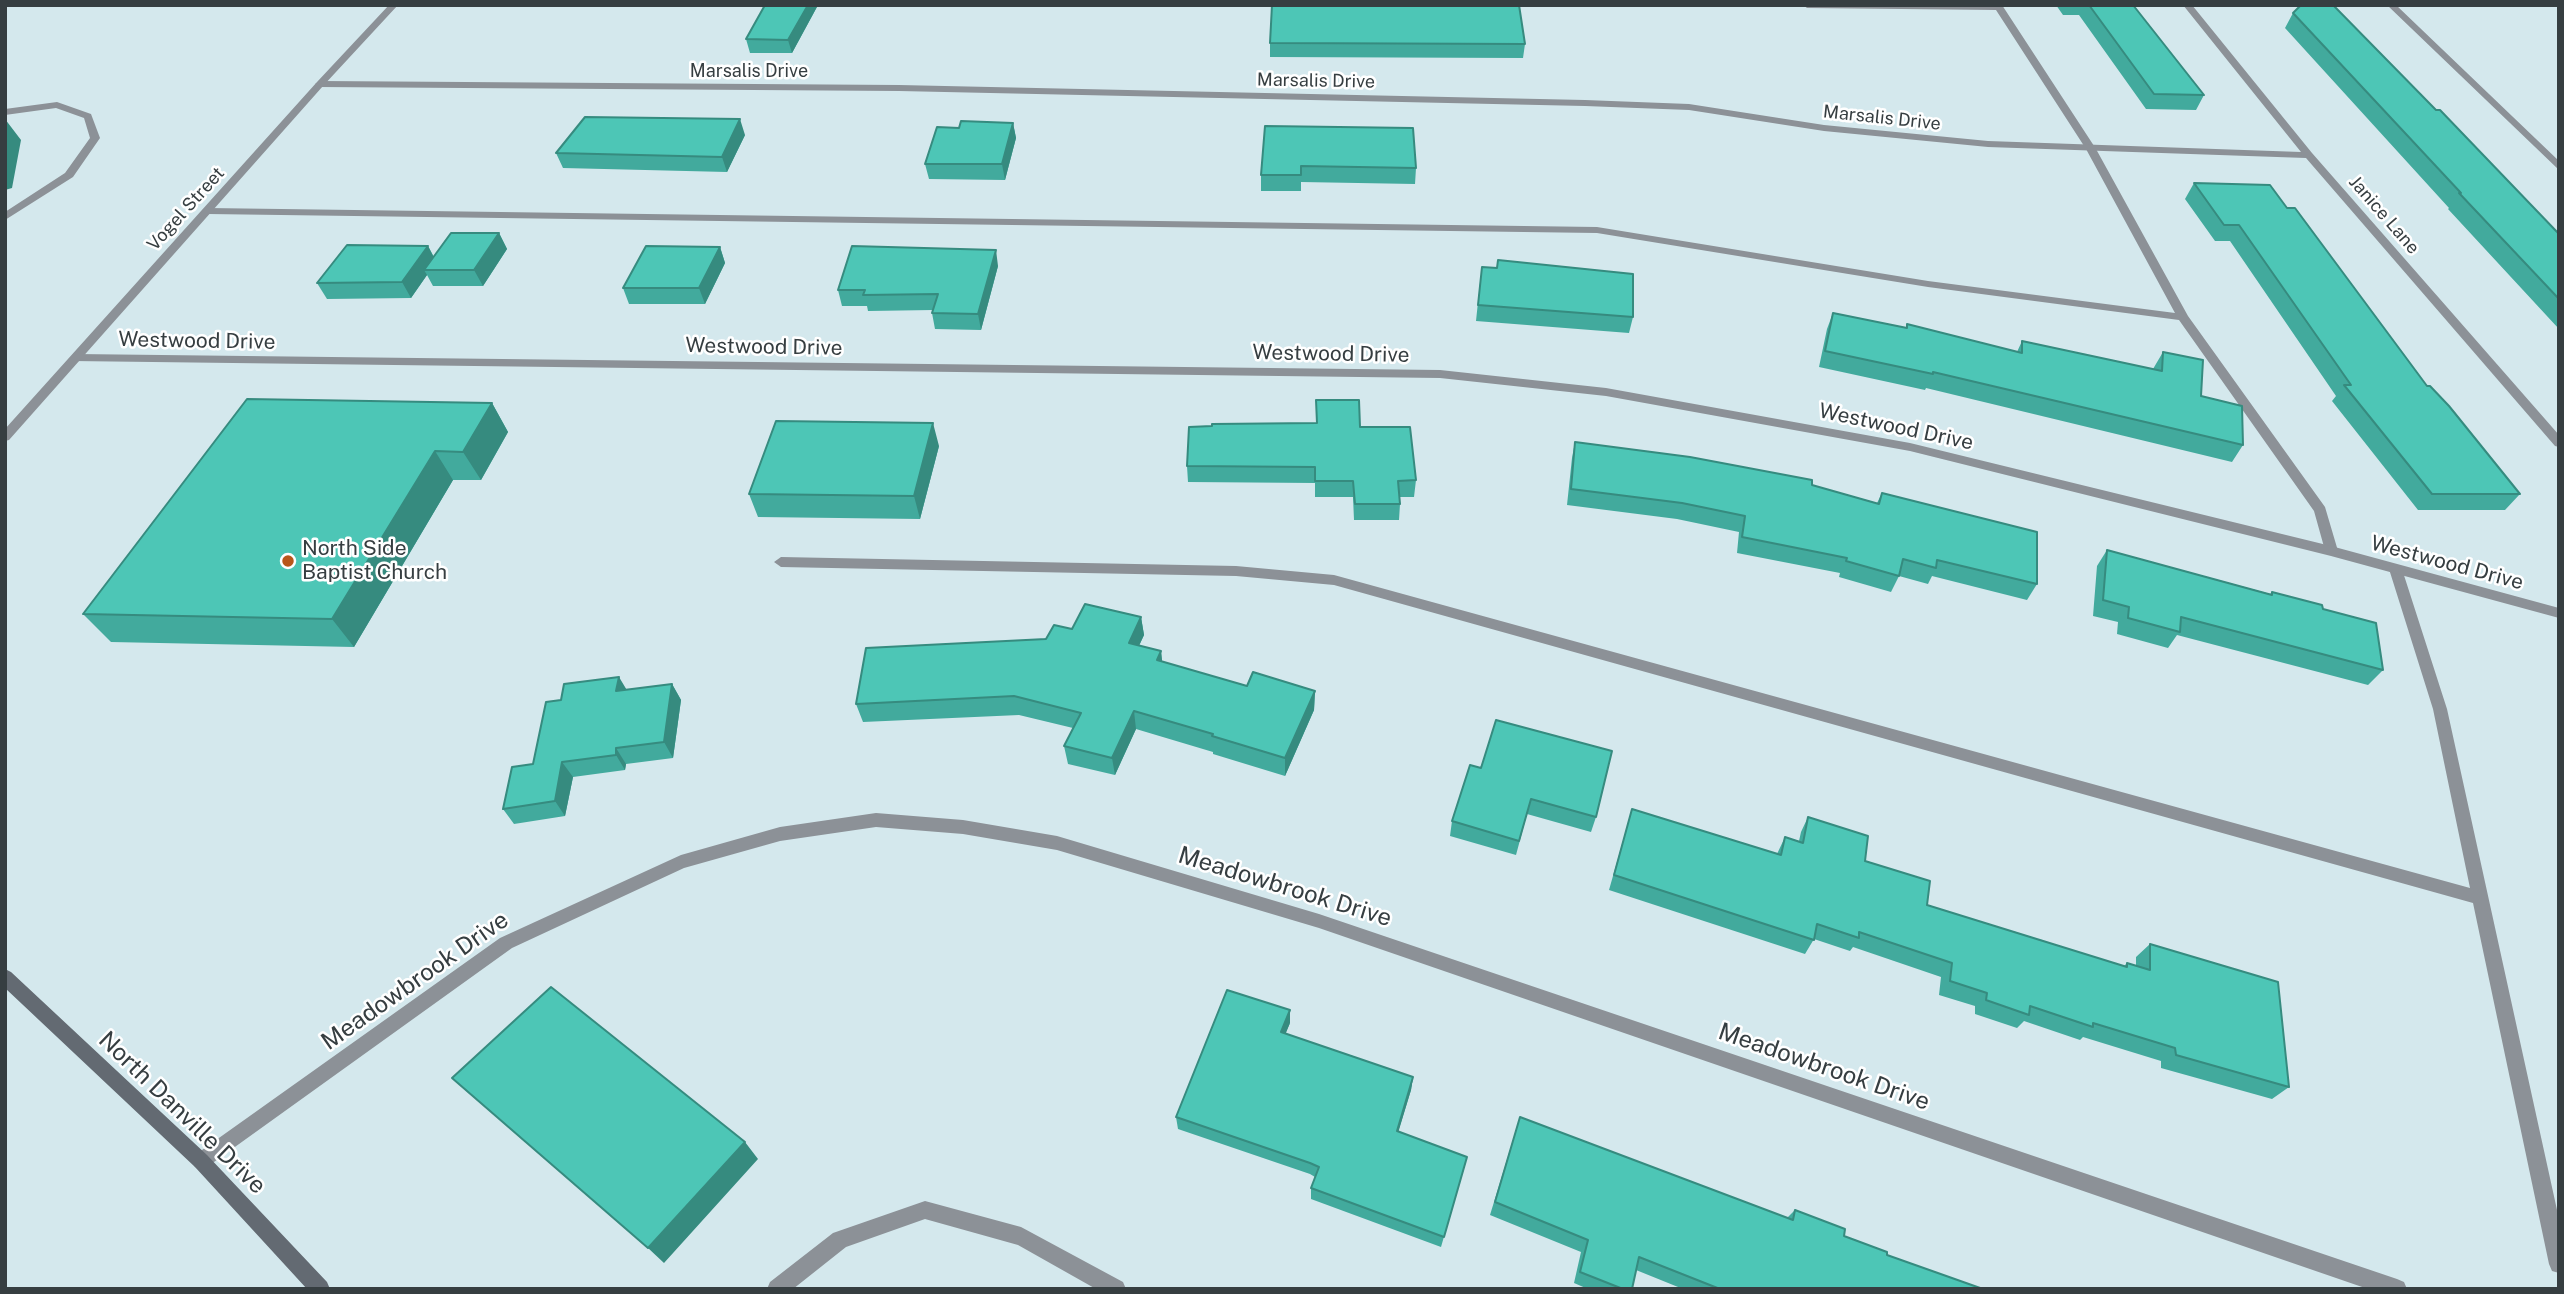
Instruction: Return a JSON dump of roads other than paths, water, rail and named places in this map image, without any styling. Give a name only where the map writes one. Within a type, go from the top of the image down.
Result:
[{"type":"main road","name":"North Danville Drive","points":[[5,977],[201,1161],[320,1289]]},
{"type":"street","name":"Vogel Street","points":[[5,437],[320,84],[394,5]]},
{"type":"street","points":[[1807,5],[1998,6],[2091,149],[2183,317],[2320,510],[2331,551]]},
{"type":"street","name":"Janice Lane","points":[[2187,5],[2309,155],[2559,443]]},
{"type":"street","points":[[2391,5],[2559,167]]},
{"type":"street","name":"Marsalis Drive","points":[[320,84],[899,88],[1585,103],[1689,107],[1824,128],[1988,144],[2309,155]]},
{"type":"street","points":[[5,112],[57,105],[88,116],[95,138],[69,175],[5,218]]},
{"type":"street","points":[[208,211],[1597,230],[1928,284],[2183,317]]},
{"type":"street","name":"Westwood Drive","points":[[76,358],[1440,374],[1606,392],[1910,447],[2331,551],[2559,613]]},
{"type":"street","points":[[781,562],[1236,571],[1334,580],[2479,897]]},
{"type":"street","points":[[2396,569],[2440,709],[2559,1264]]},
{"type":"street","name":"Meadowbrook Drive","points":[[201,1161],[506,943],[681,863],[780,834],[876,820],[963,827],[1056,843],[1319,921],[2397,1289]]},
{"type":"street","points":[[777,1289],[840,1240],[925,1210],[1021,1236],[1116,1289]]},
{"type":"place","name":"North Side Baptist Church","points":[[288,561]]}]
